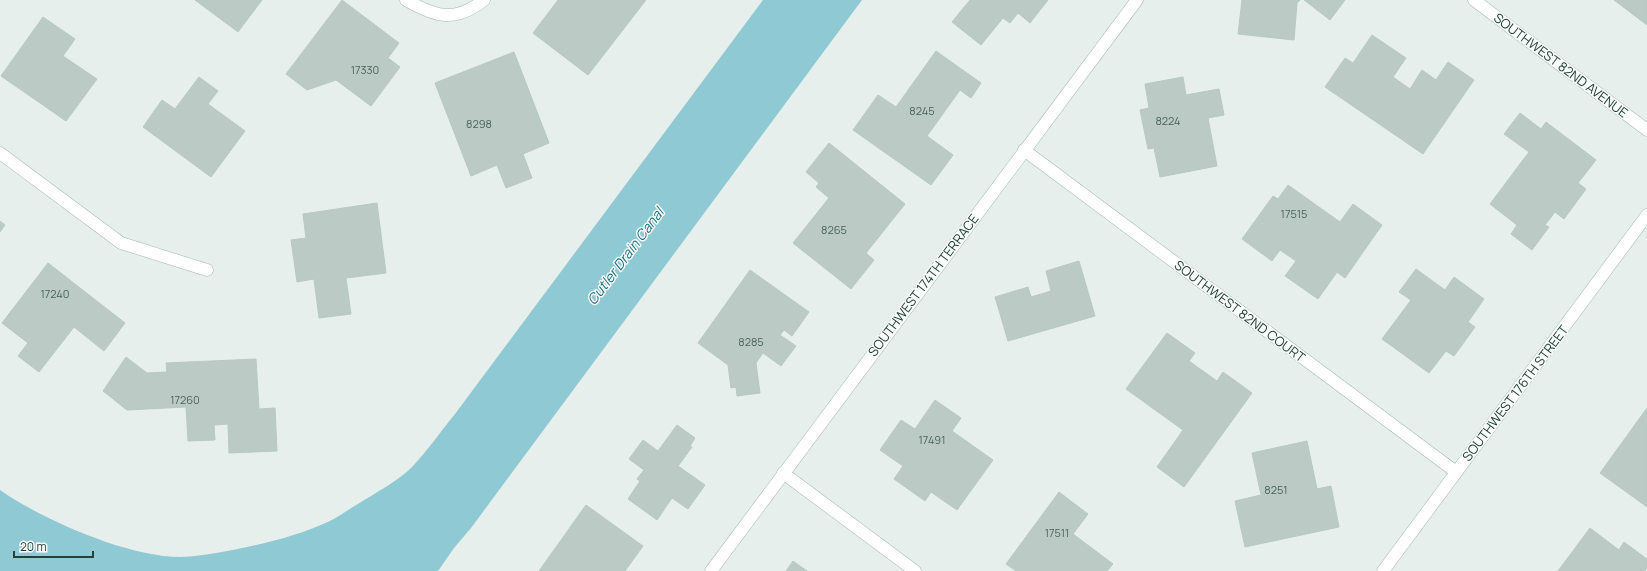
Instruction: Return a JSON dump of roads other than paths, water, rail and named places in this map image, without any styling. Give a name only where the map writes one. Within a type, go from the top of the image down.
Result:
[{"type":"street","points":[[406,0],[434,14],[444,16],[458,14],[473,9],[484,0]]},
{"type":"street","name":"SOUTHWEST 174TH TERRACE","points":[[711,571],[1137,0]]},
{"type":"street","name":"SOUTHWEST 82ND AVENUE","points":[[1474,0],[1647,130]]},
{"type":"street","name":"SOUTHWEST 82ND COURT","points":[[1024,150],[1456,472]]},
{"type":"street","points":[[0,153],[121,244],[207,270]]},
{"type":"street","name":"SOUTHWEST 176TH STREET","points":[[1383,571],[1647,215]]},
{"type":"street","points":[[783,474],[915,571]]},
{"type":"water","name":"Cutler Drain Canal","points":[[763,0],[862,0],[438,571],[0,571],[0,490],[39,513],[87,535],[136,551],[185,557],[222,552],[277,540],[317,527],[334,519],[408,471],[419,460],[455,414]]}]
